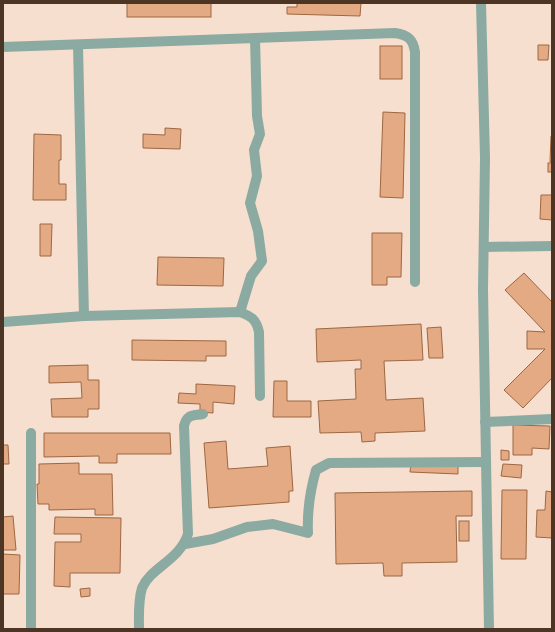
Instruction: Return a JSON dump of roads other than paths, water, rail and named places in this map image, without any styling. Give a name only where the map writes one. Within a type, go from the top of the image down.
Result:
[{"type":"street","points":[[482,3],[485,422],[489,629]]},
{"type":"street","points":[[3,47],[396,33],[403,34],[410,38],[414,44],[415,52],[415,282]]},
{"type":"street","points":[[240,312],[251,276],[262,261],[258,232],[250,203],[257,176],[254,150],[260,134],[257,116],[255,38]]},
{"type":"street","points":[[78,45],[84,316]]},
{"type":"street","points":[[484,247],[552,246]]},
{"type":"street","points":[[3,322],[84,316],[240,312],[250,316],[257,322],[259,332],[260,396]]},
{"type":"street","points":[[139,629],[139,604],[142,589],[148,580],[178,553],[185,544],[188,534],[184,426],[186,419],[190,416],[203,414]]},
{"type":"street","points":[[485,422],[552,419]]},
{"type":"street","points":[[31,433],[31,629]]},
{"type":"street","points":[[185,544],[213,538],[247,527],[273,524],[308,533],[307,518],[310,492],[316,470],[329,463],[486,462]]}]
